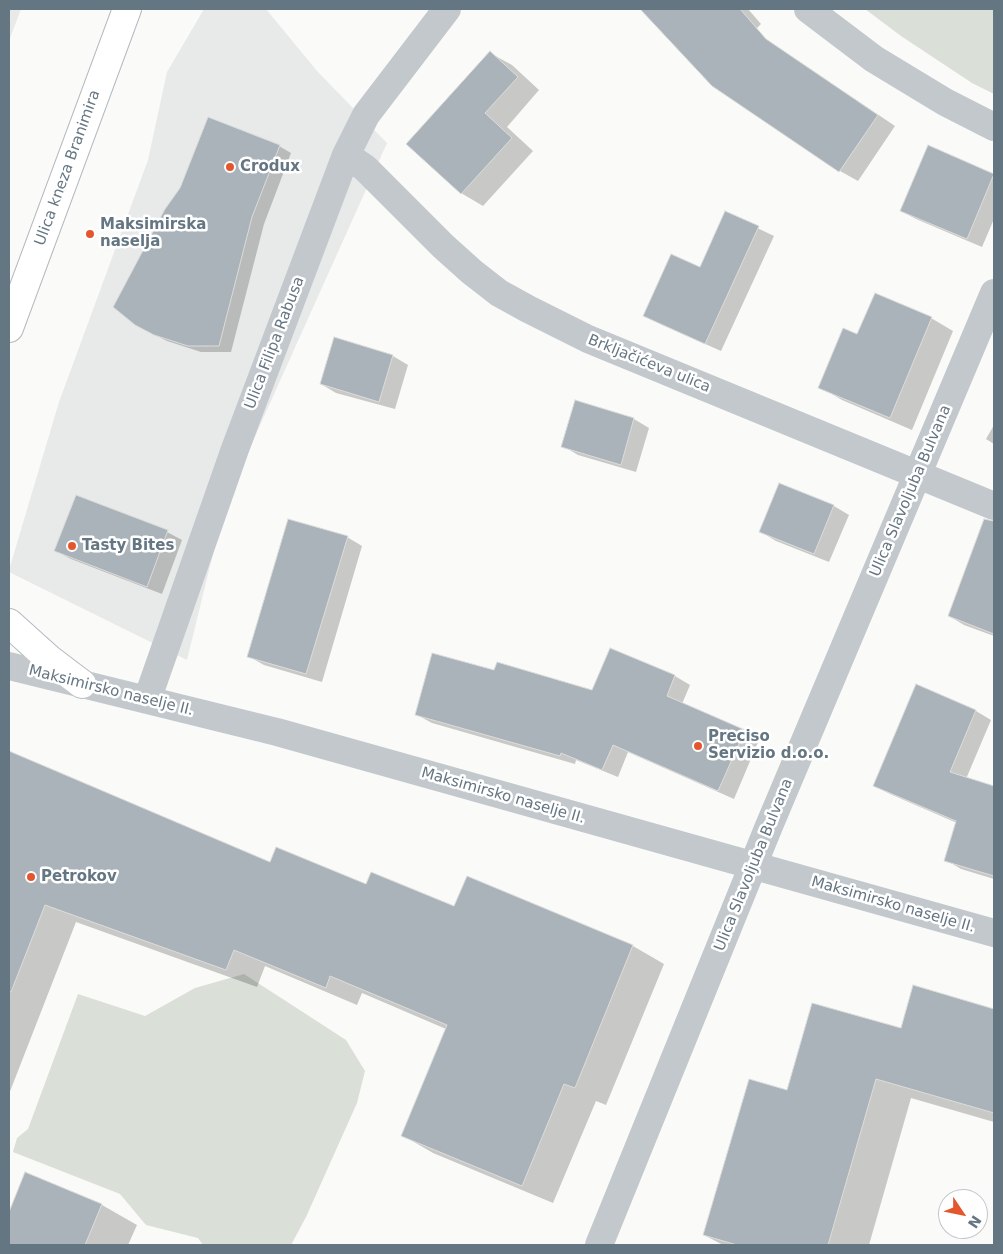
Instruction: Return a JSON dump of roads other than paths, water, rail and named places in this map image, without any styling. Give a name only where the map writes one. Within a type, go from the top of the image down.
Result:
[{"type":"main road","name":"Ulica kneza Branimira","points":[[9,328],[127,9]]},
{"type":"main road","points":[[9,623],[48,659],[82,684]]},
{"type":"street","name":"Ulica Filipa Rabusa","points":[[147,700],[235,448],[346,155],[366,115],[447,9]]},
{"type":"street","points":[[808,9],[874,59],[945,102],[994,127]]},
{"type":"street","name":"Brkljačićeva ulica","points":[[346,155],[365,168],[443,246],[499,293],[588,339],[994,506]]},
{"type":"street","name":"Ulica Slavoljuba Bulvana","points":[[599,1245],[753,866],[994,293]]},
{"type":"street","name":"Maksimirsko naselje II.","points":[[9,666],[277,732],[994,933]]},
{"type":"place","name":"Crodux","points":[[230,167]]},
{"type":"place","name":"Maksimirska naselja","points":[[90,234]]},
{"type":"place","name":"Tasty Bites","points":[[72,546]]},
{"type":"place","name":"Preciso Servizio d.o.o.","points":[[698,746]]},
{"type":"place","name":"Petrokov","points":[[31,877]]}]
